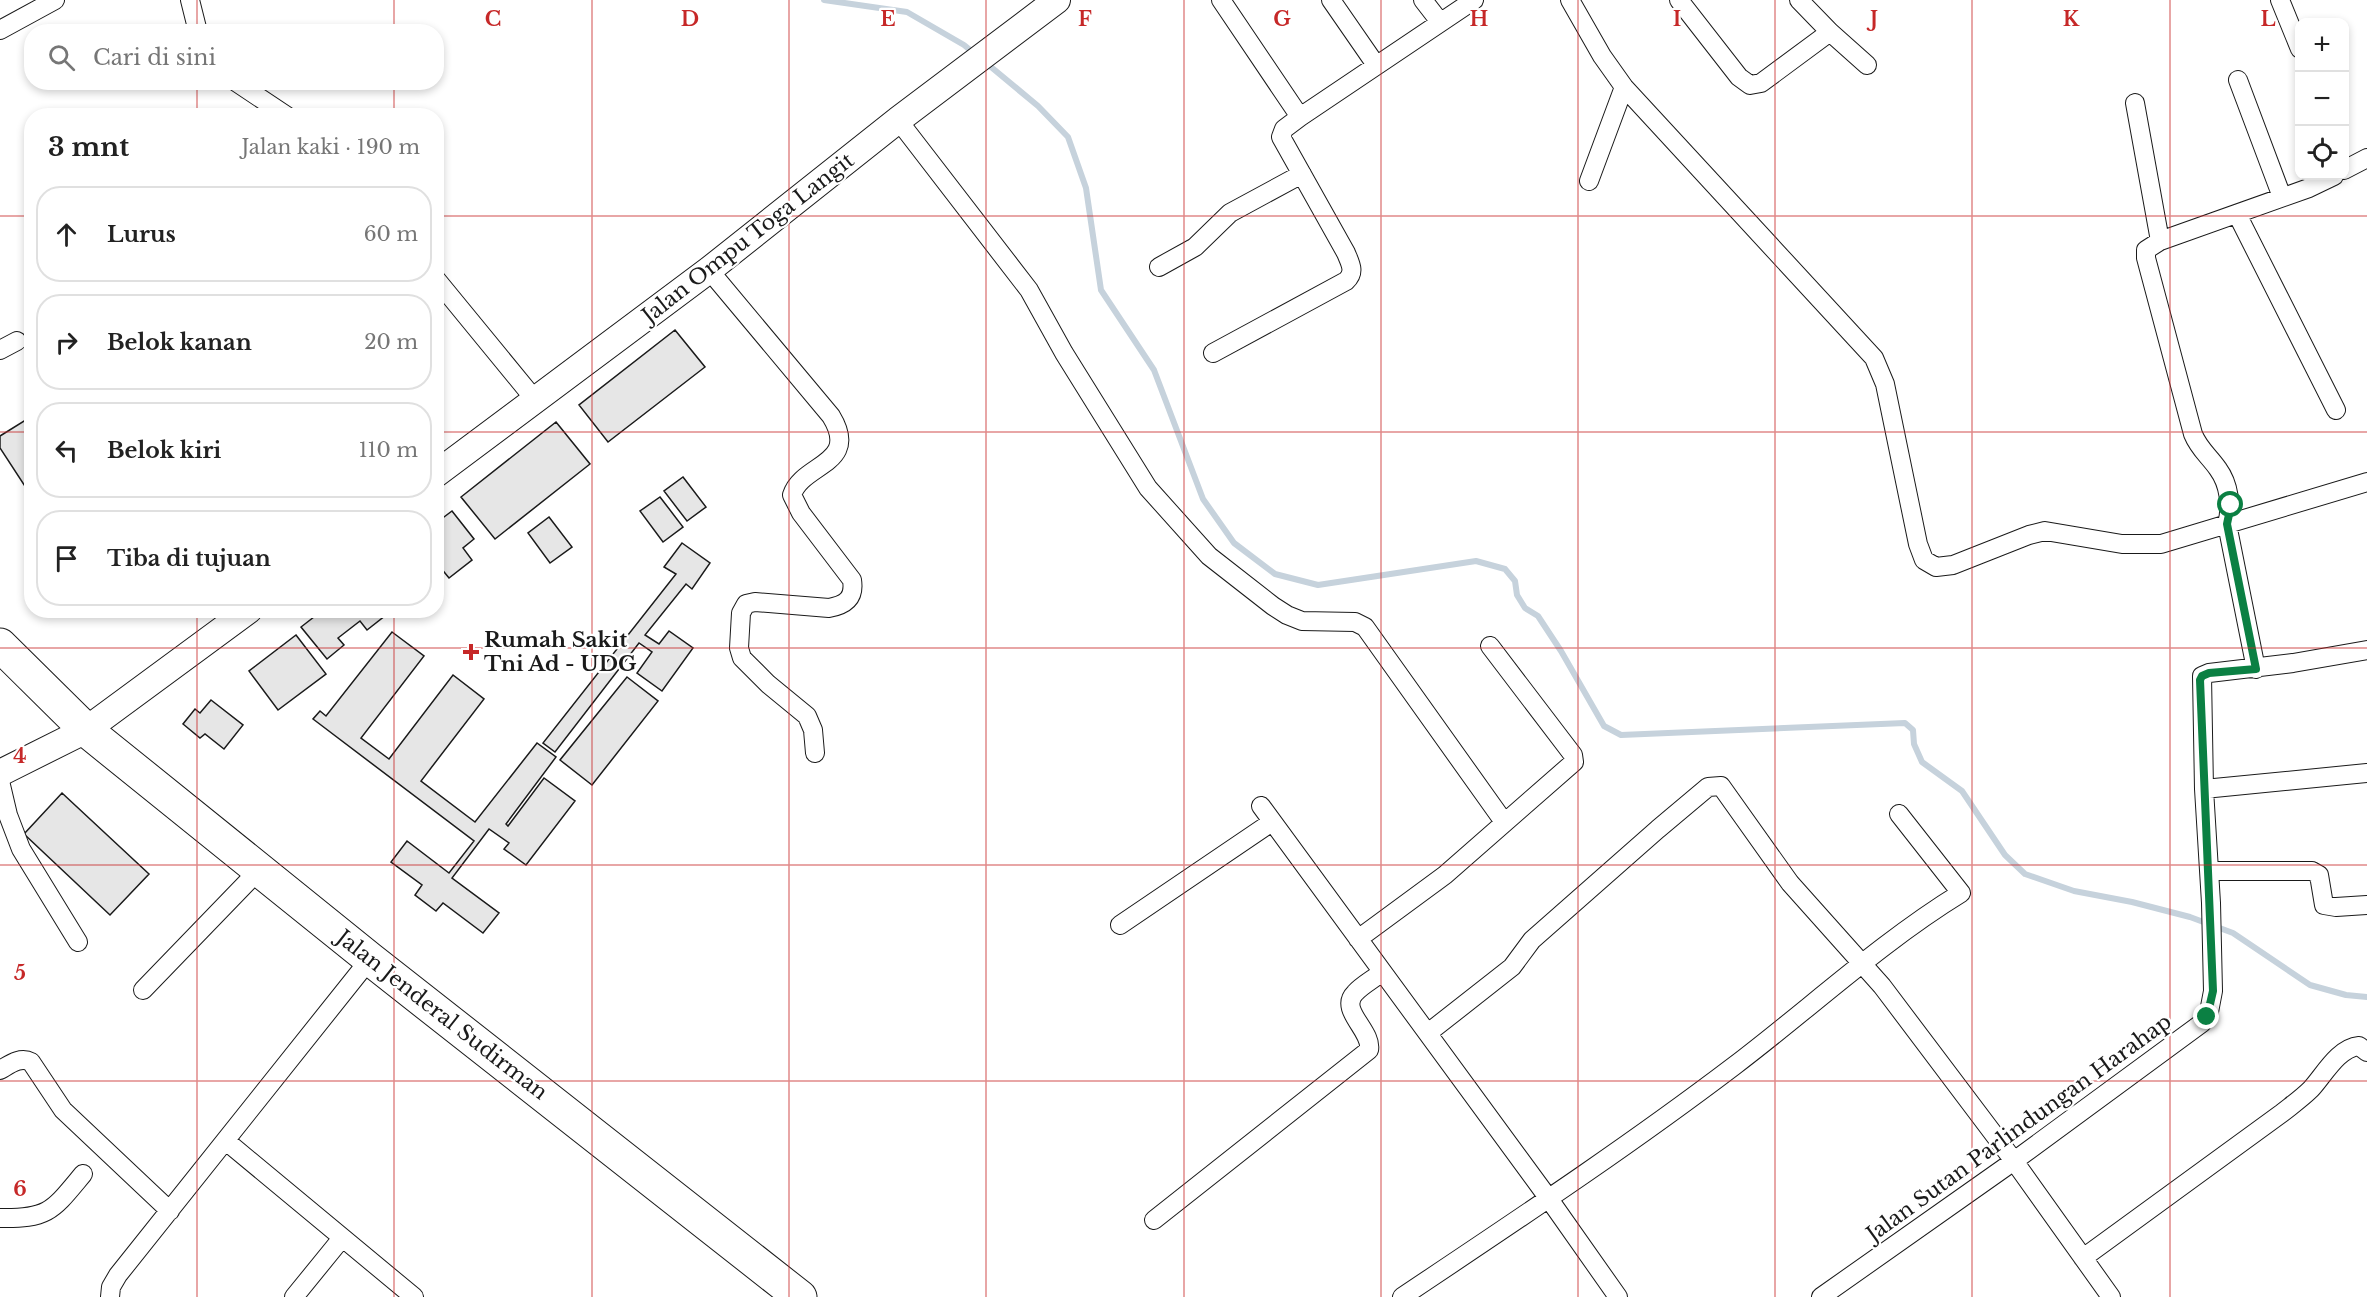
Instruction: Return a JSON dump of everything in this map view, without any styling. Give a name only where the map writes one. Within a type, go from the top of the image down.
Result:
[{"type":"highway","name":"Jalan Jenderal Sudirman","points":[[0,645],[86,730],[370,959],[800,1297]]},
{"type":"main road","name":"Jalan Ompu Toga Langit","points":[[444,468],[709,270],[898,120],[1058,0]]},
{"type":"main road","points":[[0,773],[86,730],[238,618]]},
{"type":"street","points":[[0,30],[55,0]]},
{"type":"street","points":[[190,0],[196,24]]},
{"type":"street","points":[[1221,0],[1300,117]]},
{"type":"street","points":[[1331,0],[1376,64]]},
{"type":"street","points":[[1423,0],[1440,22]]},
{"type":"street","points":[[1212,353],[1350,278],[1352,269],[1346,254],[1281,136],[1284,129],[1376,64],[1474,0]]},
{"type":"street","points":[[1570,0],[1602,56],[1624,87],[1874,358],[1885,384],[1917,544],[1924,560],[1930,565],[1936,567],[1953,565],[2029,535],[2046,531],[2122,544],[2151,545],[2173,542],[2367,482]]},
{"type":"street","points":[[1679,0],[1739,77],[1750,85],[1761,83],[1830,32]]},
{"type":"street","points":[[1799,0],[1867,65]]},
{"type":"street","points":[[2280,0],[2295,37]]},
{"type":"street","points":[[2238,80],[2282,197]]},
{"type":"street","points":[[1589,182],[1624,87]]},
{"type":"street","points":[[248,90],[275,108]]},
{"type":"street","points":[[2135,103],[2160,241]]},
{"type":"street","points":[[898,120],[1029,290],[1064,352],[1148,488],[1209,556],[1287,615],[1302,621],[1355,622],[1365,627],[1504,822]]},
{"type":"street","points":[[2349,166],[2367,158]]},
{"type":"street","points":[[1159,267],[1195,247],[1230,213],[1302,174]]},
{"type":"street","points":[[2256,669],[2227,524],[2231,509],[2228,493],[2221,474],[2197,443],[2146,258],[2146,250],[2160,241],[2282,197],[2319,180]]},
{"type":"street","points":[[2237,214],[2336,410]]},
{"type":"street","points":[[709,270],[831,416],[839,433],[840,440],[835,453],[797,485],[792,495],[801,513],[852,580],[853,594],[850,599],[829,608],[755,602],[746,604],[741,613],[739,648],[742,658],[768,684],[807,716],[813,730],[815,753]]},
{"type":"street","points":[[444,289],[536,401]]},
{"type":"street","points":[[0,350],[17,341]]},
{"type":"street","points":[[1358,939],[1444,875],[1571,767],[1575,759],[1490,646]]},
{"type":"street","name":"Jalan Sutan Parlindungan Harahap","points":[[1821,1297],[2014,1161],[2202,1023],[2209,1012],[2213,991],[2211,903],[2204,789],[2202,676],[2209,673],[2256,669],[2367,650]]},
{"type":"street","points":[[2204,789],[2367,773]]},
{"type":"street","points":[[0,781],[8,815],[21,849],[78,942]]},
{"type":"street","points":[[1428,1032],[1512,967],[1537,935],[1658,829],[1713,785],[1721,786],[1790,883],[1863,963],[2014,1161],[2111,1297]]},
{"type":"street","points":[[1261,806],[1428,1032],[1618,1297]]},
{"type":"street","points":[[1402,1297],[1549,1199],[1734,1066],[1863,963],[1961,893],[1899,814]]},
{"type":"street","points":[[1120,925],[1272,822]]},
{"type":"street","points":[[143,990],[259,870]]},
{"type":"street","points":[[2209,871],[2312,871],[2319,875],[2324,905],[2336,907],[2367,905]]},
{"type":"street","points":[[110,1297],[111,1287],[118,1275],[370,959]]},
{"type":"street","points":[[1154,1220],[1369,1050],[1369,1039],[1352,1012],[1350,1004],[1354,993],[1382,972]]},
{"type":"street","points":[[2083,1258],[2282,1113],[2310,1090],[2350,1048],[2359,1046],[2367,1052]]},
{"type":"street","points":[[0,1070],[20,1060],[31,1062],[63,1110],[170,1211]]},
{"type":"street","points":[[226,1141],[414,1297]]},
{"type":"street","points":[[0,1218],[28,1218],[47,1212],[83,1174]]},
{"type":"street","points":[[294,1297],[342,1238]]},
{"type":"building","points":[[675,330],[705,367],[608,442],[579,405]]},
{"type":"building","points":[[24,421],[24,485],[0,448],[0,436]]},
{"type":"building","points":[[556,422],[590,464],[495,539],[461,497]]},
{"type":"building","points":[[683,477],[706,507],[687,521],[664,491]]},
{"type":"building","points":[[660,497],[683,527],[663,542],[640,511]]},
{"type":"building","points":[[452,511],[474,539],[463,548],[472,560],[449,578],[444,572],[444,517]]},
{"type":"building","points":[[549,517],[572,547],[550,563],[528,533]]},
{"type":"building","points":[[682,543],[710,563],[692,589],[686,584],[645,635],[659,644],[669,631],[693,648],[662,691],[637,673],[652,652],[639,643],[555,752],[543,743],[676,574],[664,567]]},
{"type":"building","points":[[313,618],[382,618],[367,630],[360,621],[338,638],[344,645],[327,659],[301,627]]},
{"type":"building","points":[[392,632],[424,656],[361,738],[389,759],[453,675],[484,699],[421,781],[475,822],[537,743],[556,757],[506,824],[508,826],[544,778],[575,801],[526,865],[504,849],[509,843],[489,829],[452,878],[499,913],[483,933],[443,903],[436,911],[415,895],[422,885],[391,862],[407,841],[449,873],[474,841],[313,719],[320,711],[326,716]]},
{"type":"building","points":[[296,635],[326,674],[278,710],[249,671]]},
{"type":"building","points":[[627,677],[658,701],[592,785],[560,760]]},
{"type":"building","points":[[211,700],[243,725],[224,749],[205,734],[200,738],[183,724],[195,709],[200,713]]},
{"type":"building","points":[[62,793],[149,874],[110,915],[24,834]]},
{"type":"waterway","points":[[824,0],[907,12],[964,45],[975,54]]},
{"type":"waterway","points":[[985,62],[1038,106],[1068,137],[1086,188],[1101,290],[1154,370],[1203,499],[1234,543],[1275,574],[1318,585],[1476,561],[1505,569],[1515,581],[1517,595],[1525,608],[1538,616],[1604,726],[1621,735],[1905,723],[1913,730],[1914,744],[1922,762],[1962,791],[2005,855],[2025,874],[2074,891],[2132,902],[2190,917],[2233,933],[2310,985],[2346,995],[2367,997]]},
{"type":"place","name":"Rumah Sakit Tni Ad - UDG","points":[[471,652]]},
{"type":"route","points":[[2207,1017],[2213,991],[2200,680],[2204,674],[2209,673],[2256,669],[2227,524],[2231,505]]}]
